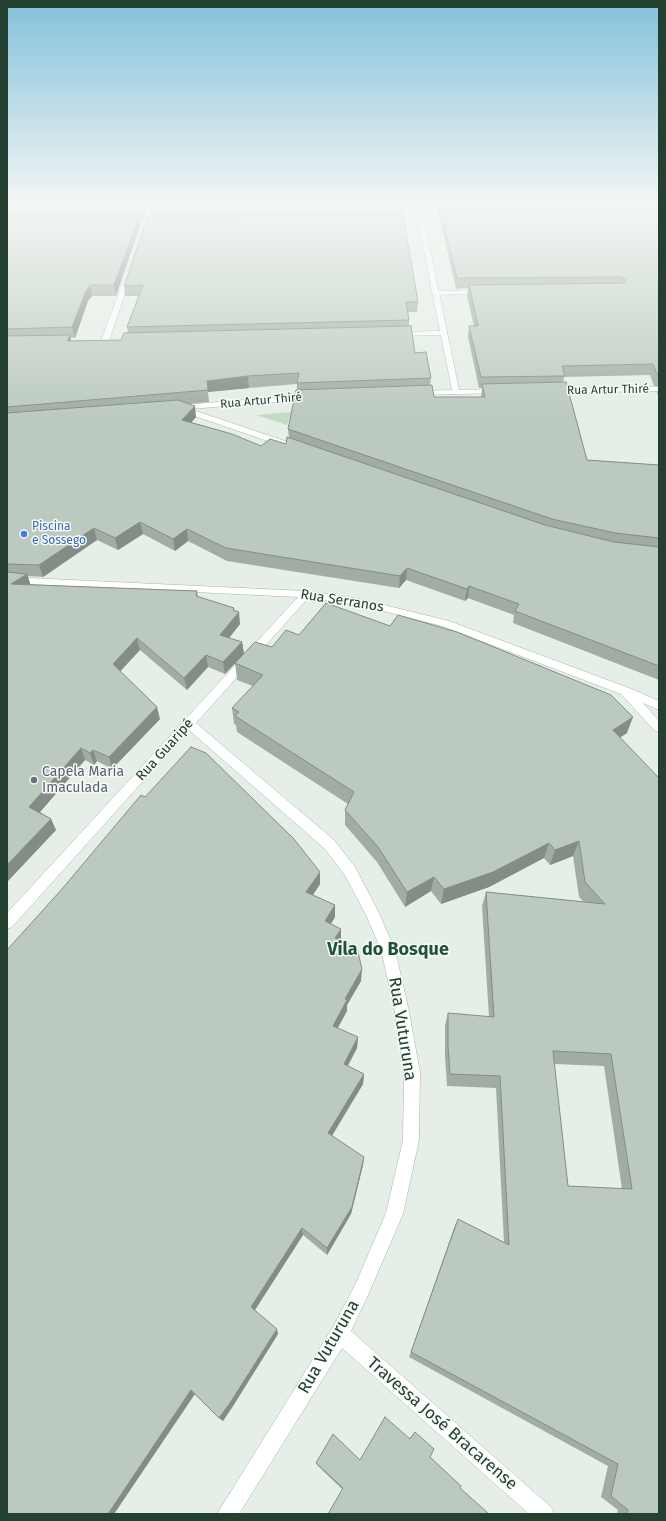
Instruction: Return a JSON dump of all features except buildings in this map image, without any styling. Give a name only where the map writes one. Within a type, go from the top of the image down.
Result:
[{"type":"street","points":[[105,341],[128,276]]},
{"type":"street","points":[[432,276],[456,392]]},
{"type":"street","points":[[435,292],[493,292]]},
{"type":"street","points":[[388,334],[443,333]]},
{"type":"street","name":"Rua Artur Thiré","points":[[542,391],[659,389]]},
{"type":"street","points":[[411,393],[503,391]]},
{"type":"street","name":"Rua Artur Thiré","points":[[294,448],[174,408],[319,396]]},
{"type":"street","name":"Rua Serranos","points":[[7,580],[306,594],[360,602],[445,623],[625,691],[659,706]]},
{"type":"street","name":"Rua Guaripé","points":[[7,923],[306,594]]},
{"type":"street","points":[[625,691],[659,728]]},
{"type":"street","name":"Rua Vuturuna","points":[[189,723],[329,844],[350,871],[373,915],[388,950],[401,1008],[412,1072],[411,1140],[394,1214],[362,1289],[340,1334],[227,1514]]},
{"type":"street","name":"Travessa José Bracarense","points":[[340,1334],[544,1514]]},
{"type":"green space","points":[[291,412],[287,425],[256,415]]},
{"type":"place","name":"Piscina e Sossego","points":[[24,534]]},
{"type":"place","name":"Capela Maria Imaculada","points":[[34,780]]},
{"type":"district","name":"Vila do Bosque","points":[[388,950]]}]
